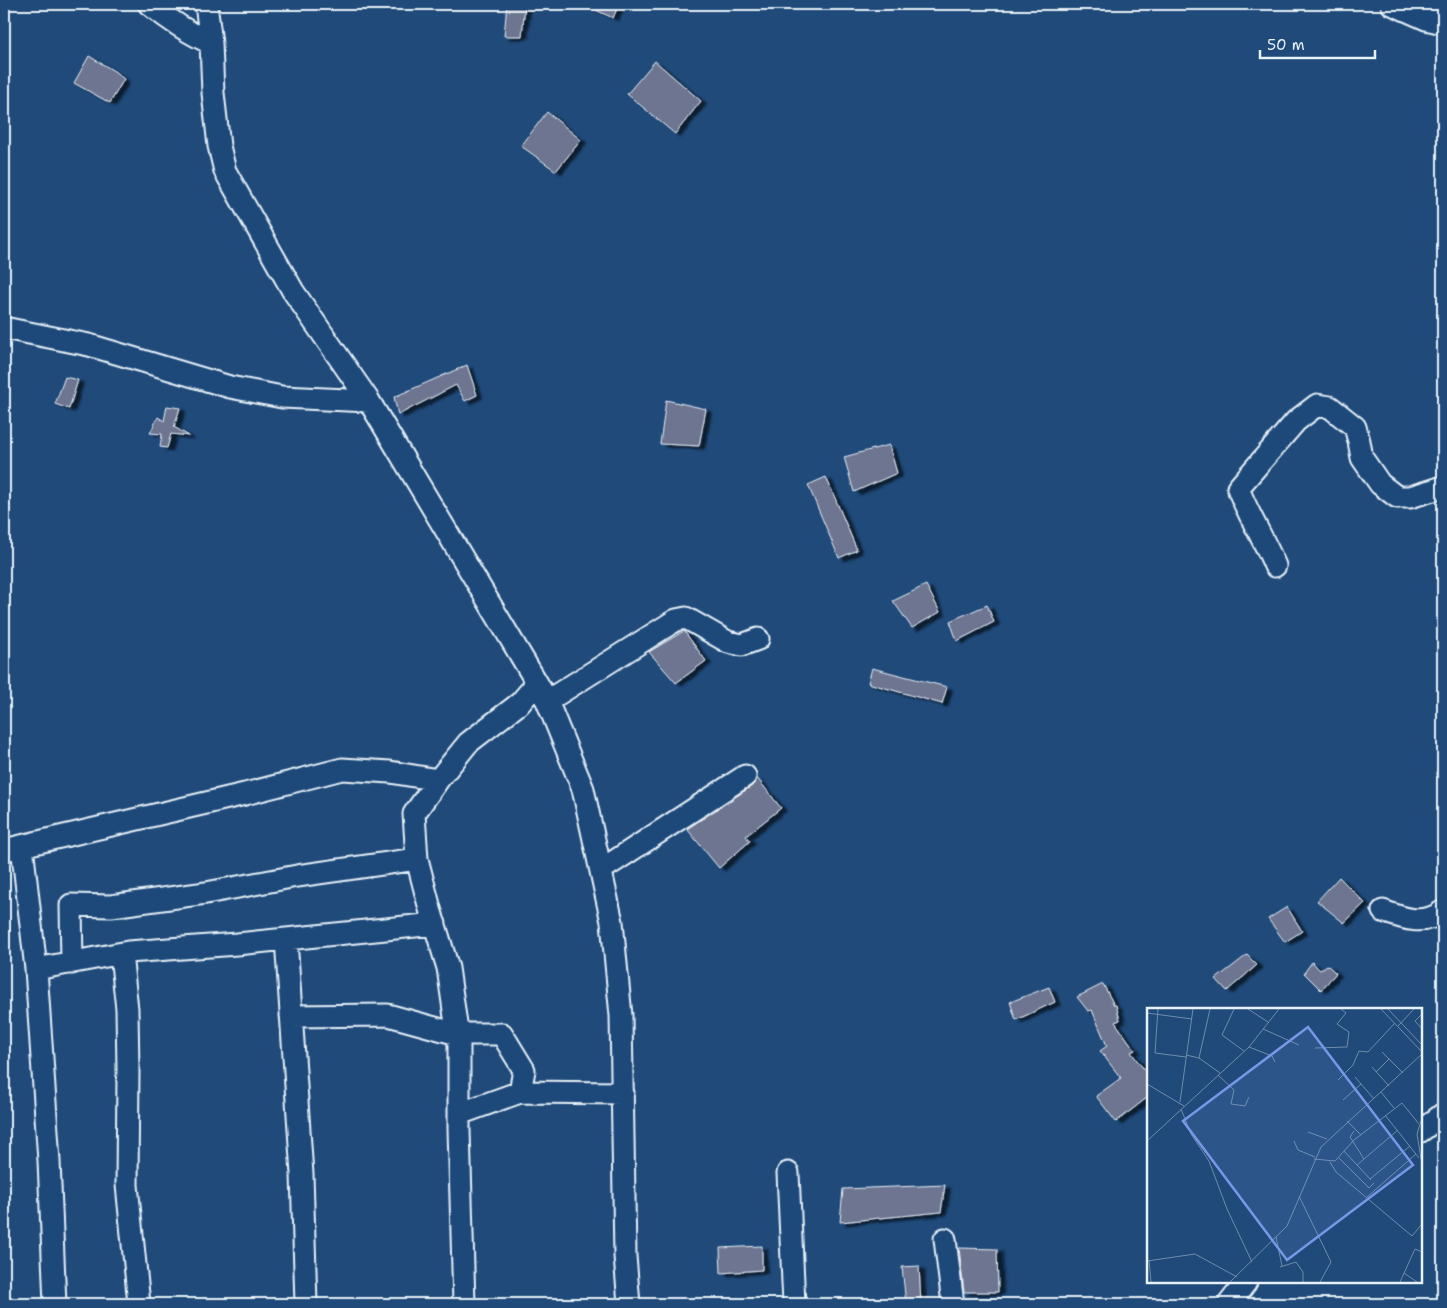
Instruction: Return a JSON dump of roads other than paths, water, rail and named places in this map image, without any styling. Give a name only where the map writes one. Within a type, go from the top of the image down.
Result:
[{"type":"street","points":[[149,4],[172,22],[211,43]]},
{"type":"street","points":[[206,4],[211,43],[214,102],[225,171],[293,291],[369,401],[542,692],[583,789],[612,922],[620,996],[625,1256],[629,1304]]},
{"type":"street","points":[[1392,4],[1426,19],[1443,23]]},
{"type":"street","points":[[4,328],[89,345],[230,387],[282,397],[369,401]]},
{"type":"street","points":[[1275,566],[1266,542],[1247,511],[1238,488],[1296,421],[1317,405],[1330,407],[1354,427],[1362,458],[1380,484],[1397,496],[1410,497],[1443,487]]},
{"type":"street","points":[[464,1304],[459,1046],[448,968],[416,859],[414,814],[468,743],[520,703],[676,620],[686,618],[728,642],[742,645],[758,639]]},
{"type":"street","points":[[55,1304],[49,1160],[36,969],[13,848],[246,794],[342,769],[390,772],[438,780]]},
{"type":"street","points":[[601,870],[745,776]]},
{"type":"street","points":[[72,962],[71,905],[111,906],[416,859]]},
{"type":"street","points":[[1383,911],[1403,918],[1419,920],[1434,917],[1443,911]]},
{"type":"street","points":[[36,969],[121,954],[286,940],[435,924]]},
{"type":"street","points":[[286,940],[302,1174],[306,1304]]},
{"type":"street","points":[[121,954],[127,1009],[128,1185],[139,1304]]},
{"type":"street","points":[[290,1016],[388,1015],[457,1034],[502,1034],[524,1070],[520,1092]]},
{"type":"street","points":[[459,1114],[520,1092],[623,1093]]},
{"type":"street","points":[[1422,1130],[1443,1114]]},
{"type":"street","points":[[788,1173],[794,1304]]},
{"type":"street","points":[[945,1239],[953,1304]]},
{"type":"street","points":[[1229,1304],[1245,1283]]}]
